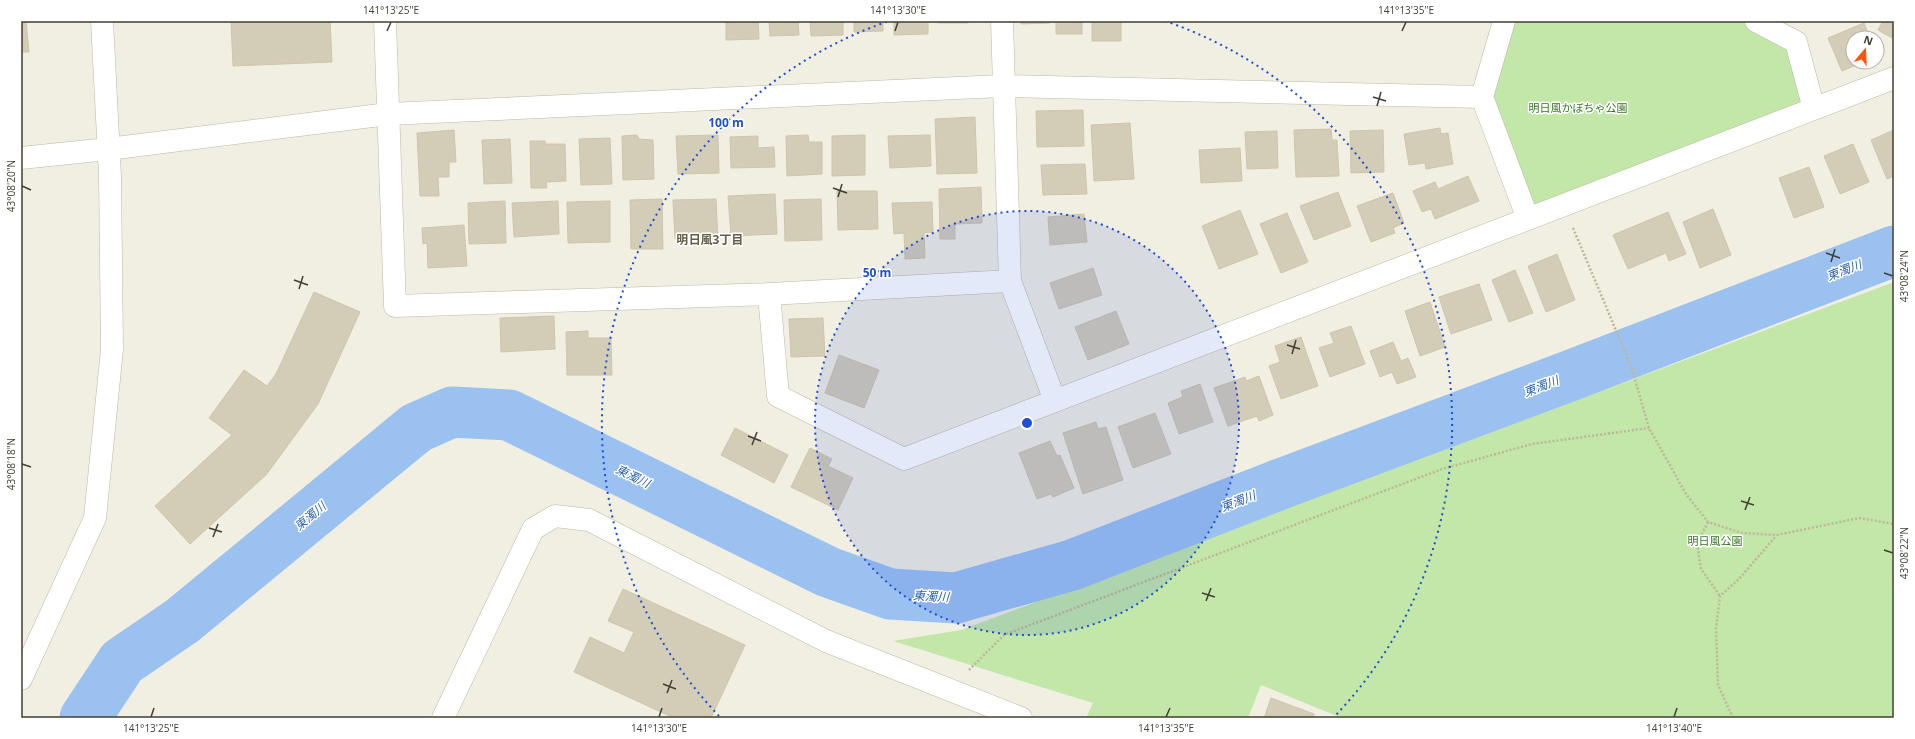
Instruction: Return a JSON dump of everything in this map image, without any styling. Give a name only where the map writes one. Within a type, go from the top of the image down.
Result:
[{"type":"street","points":[[21,679],[95,518],[112,348],[108,149],[102,21]]},
{"type":"street","points":[[385,21],[395,306],[769,294],[1010,281]]},
{"type":"street","points":[[1002,21],[1010,281],[1055,401]]},
{"type":"street","points":[[1504,21],[1482,97],[1528,219]]},
{"type":"street","points":[[1756,21],[1796,42],[1814,109]]},
{"type":"street","points":[[769,294],[778,396],[904,459],[1894,78]]},
{"type":"street","points":[[21,158],[108,149],[388,114],[1005,86],[1482,97]]},
{"type":"street","points":[[443,718],[533,529],[554,516],[589,520],[826,641],[1022,718]]},
{"type":"path","points":[[1563,205],[1631,366],[1649,428],[1686,494],[1708,522],[1742,533],[1776,535],[1859,518],[1894,524]]},
{"type":"path","points":[[950,690],[1004,635],[1435,471],[1532,444],[1649,428]]},
{"type":"path","points":[[1708,522],[1697,544],[1701,569],[1720,596]]},
{"type":"path","points":[[1733,718],[1718,685],[1716,628],[1720,596],[1739,579],[1776,535]]},
{"type":"green space","name":"明日風かぼちゃ公園","points":[[1504,21],[1756,21],[1796,42],[1814,109],[1528,219],[1482,97]]},
{"type":"green space","name":"明日風公園","points":[[1894,282],[1894,718],[1342,718],[1261,685],[1248,718],[1086,718],[1093,703],[893,641],[961,630]]},
{"type":"building","points":[[21,21],[26,21],[29,52],[21,52]]},
{"type":"building","points":[[231,21],[330,21],[332,62],[233,66]]},
{"type":"building","points":[[726,21],[758,21],[759,39],[726,40]]},
{"type":"building","points":[[769,21],[798,21],[799,35],[770,36]]},
{"type":"building","points":[[810,21],[843,21],[843,35],[811,36]]},
{"type":"building","points":[[854,21],[883,21],[883,31],[854,32]]},
{"type":"building","points":[[894,21],[928,21],[928,34],[894,35]]},
{"type":"building","points":[[937,21],[968,21],[968,23],[938,23]]},
{"type":"building","points":[[1021,21],[1050,21],[1050,23],[1021,24]]},
{"type":"building","points":[[1056,21],[1082,21],[1082,34],[1056,34]]},
{"type":"building","points":[[1092,21],[1121,21],[1121,41],[1092,41]]},
{"type":"building","points":[[1883,21],[1894,21],[1894,39],[1885,34],[1885,30],[1878,30]]},
{"type":"building","points":[[1864,23],[1867,30],[1847,30]]},
{"type":"building","points":[[1845,31],[1845,70],[1842,71],[1828,38]]},
{"type":"building","points":[[1083,110],[1084,146],[1037,147],[1036,111]]},
{"type":"building","points":[[975,117],[977,173],[937,174],[935,119]]},
{"type":"building","points":[[1130,123],[1134,179],[1094,181],[1091,125]]},
{"type":"building","points":[[1440,128],[1441,134],[1448,133],[1453,164],[1426,169],[1425,163],[1409,165],[1404,134]]},
{"type":"building","points":[[1331,129],[1332,140],[1337,140],[1339,176],[1296,177],[1294,130]]},
{"type":"building","points":[[454,130],[456,162],[449,162],[449,177],[438,177],[439,196],[420,196],[417,133]]},
{"type":"building","points":[[1383,130],[1384,172],[1351,173],[1350,131]]},
{"type":"building","points":[[1894,130],[1894,176],[1887,179],[1871,140]]},
{"type":"building","points":[[1277,131],[1278,168],[1247,169],[1245,132]]},
{"type":"building","points":[[637,135],[639,139],[653,140],[654,179],[623,180],[622,136]]},
{"type":"building","points":[[718,135],[719,173],[678,174],[676,136]]},
{"type":"building","points":[[808,135],[809,142],[822,142],[822,174],[787,176],[786,136]]},
{"type":"building","points":[[865,135],[865,175],[832,176],[832,136]]},
{"type":"building","points":[[930,135],[931,166],[890,168],[888,136]]},
{"type":"building","points":[[758,136],[758,148],[774,147],[775,167],[731,168],[730,137]]},
{"type":"building","points":[[610,138],[612,184],[581,185],[579,139]]},
{"type":"building","points":[[510,139],[512,183],[484,184],[482,140]]},
{"type":"building","points":[[530,141],[545,141],[545,144],[565,144],[566,181],[546,182],[547,188],[531,188]]},
{"type":"building","points":[[1853,144],[1869,182],[1840,194],[1824,156]]},
{"type":"building","points":[[1240,148],[1242,181],[1201,183],[1199,150]]},
{"type":"building","points":[[1085,164],[1087,194],[1043,195],[1041,165]]},
{"type":"building","points":[[1809,167],[1824,207],[1794,218],[1779,178]]},
{"type":"building","points":[[1468,176],[1479,201],[1435,219],[1431,209],[1422,212],[1413,191],[1435,182],[1438,189]]},
{"type":"building","points":[[981,187],[982,223],[955,224],[955,239],[940,239],[939,189]]},
{"type":"building","points":[[837,191],[877,191],[878,229],[838,230]]},
{"type":"building","points":[[1338,192],[1351,226],[1314,240],[1300,206]]},
{"type":"building","points":[[1393,193],[1404,223],[1393,228],[1395,233],[1371,242],[1357,206]]},
{"type":"building","points":[[775,194],[777,234],[731,236],[728,196]]},
{"type":"building","points":[[662,199],[663,249],[631,249],[630,200]]},
{"type":"building","points":[[716,199],[718,242],[699,243],[699,238],[675,239],[673,200]]},
{"type":"building","points":[[821,199],[822,240],[785,241],[784,200]]},
{"type":"building","points":[[505,201],[506,243],[469,244],[468,203]]},
{"type":"building","points":[[558,201],[559,234],[514,237],[512,203]]},
{"type":"building","points":[[610,201],[610,242],[568,243],[567,202]]},
{"type":"building","points":[[932,202],[933,232],[924,233],[925,258],[905,259],[904,233],[894,234],[892,203]]},
{"type":"building","points":[[1713,209],[1731,255],[1700,268],[1683,222]]},
{"type":"building","points":[[1240,210],[1258,254],[1219,269],[1202,226]]},
{"type":"building","points":[[1668,212],[1686,254],[1669,261],[1666,253],[1628,269],[1613,235]]},
{"type":"building","points":[[1287,213],[1308,262],[1281,273],[1260,224]]},
{"type":"building","points":[[1084,214],[1087,242],[1050,245],[1048,217]]},
{"type":"building","points":[[464,225],[467,266],[428,268],[427,243],[423,244],[422,228]]},
{"type":"building","points":[[1557,254],[1575,300],[1546,312],[1528,266]]},
{"type":"building","points":[[1093,268],[1102,295],[1059,309],[1050,283]]},
{"type":"building","points":[[1515,270],[1533,313],[1509,322],[1492,280]]},
{"type":"building","points":[[1479,284],[1492,320],[1451,334],[1439,297]]},
{"type":"building","points":[[314,292],[360,312],[318,404],[266,475],[190,544],[155,506],[232,435],[209,418],[244,370],[267,386],[276,374]]},
{"type":"building","points":[[1430,302],[1445,347],[1420,356],[1405,311]]},
{"type":"building","points":[[1116,311],[1129,344],[1088,360],[1075,327]]},
{"type":"building","points":[[554,316],[555,349],[501,352],[500,318]]},
{"type":"building","points":[[823,318],[825,356],[791,357],[789,319]]},
{"type":"building","points":[[1351,326],[1365,364],[1330,377],[1319,348],[1334,343],[1330,333]]},
{"type":"building","points":[[588,331],[588,338],[611,338],[612,375],[567,375],[566,332]]},
{"type":"building","points":[[1301,337],[1318,386],[1281,399],[1269,366],[1280,362],[1275,346]]},
{"type":"building","points":[[1393,342],[1401,361],[1408,358],[1416,377],[1397,384],[1392,372],[1380,377],[1370,351]]},
{"type":"building","points":[[839,355],[879,370],[864,408],[825,393]]},
{"type":"building","points":[[1259,376],[1273,415],[1259,421],[1257,416],[1228,426],[1214,388],[1245,377],[1246,381]]},
{"type":"building","points":[[1200,384],[1213,422],[1179,434],[1168,403],[1183,397],[1181,391]]},
{"type":"building","points":[[1155,413],[1171,454],[1133,468],[1118,427]]},
{"type":"building","points":[[1096,422],[1098,429],[1106,427],[1123,480],[1083,494],[1063,433]]},
{"type":"building","points":[[735,428],[788,455],[774,483],[721,455]]},
{"type":"building","points":[[1050,441],[1057,456],[1060,455],[1074,488],[1053,497],[1051,494],[1037,499],[1019,453]]},
{"type":"building","points":[[810,448],[832,459],[828,466],[853,478],[838,510],[791,487]]},
{"type":"building","points":[[623,589],[745,645],[711,718],[674,718],[574,672],[590,637],[624,653],[634,632],[608,621]]},
{"type":"building","points":[[1271,698],[1314,714],[1313,718],[1264,718]]},
{"type":"waterway","name":"東濁川","points":[[85,718],[122,662],[182,621],[416,428],[452,412],[509,415],[828,572],[890,594],[956,598],[1072,565],[1894,251]]},
{"type":"district","name":"明日風3丁目","points":[[710,239]]}]
